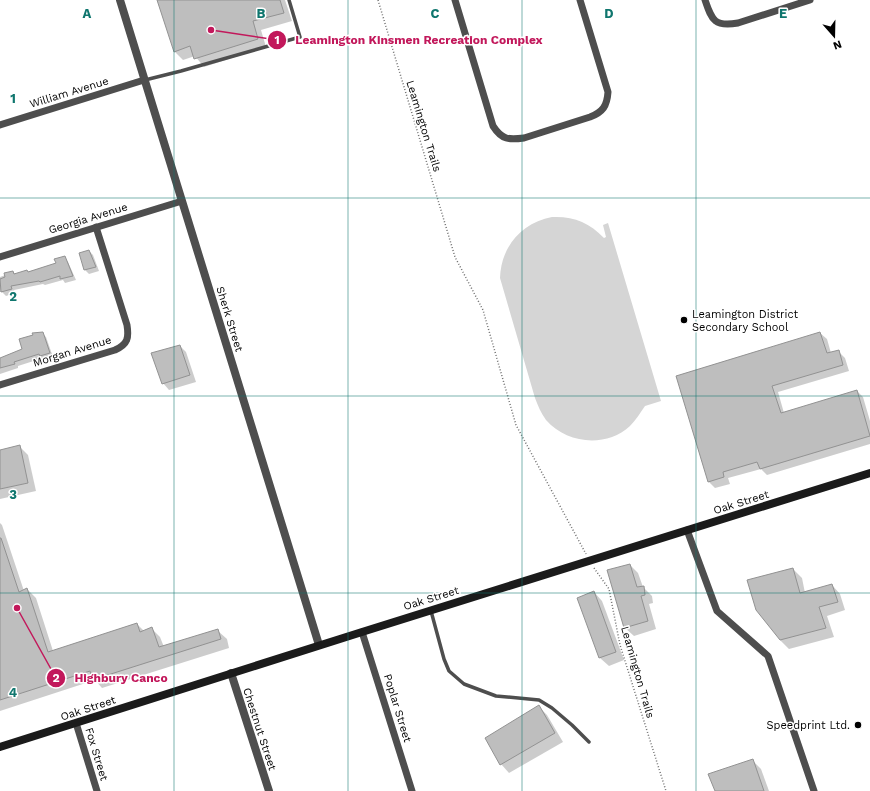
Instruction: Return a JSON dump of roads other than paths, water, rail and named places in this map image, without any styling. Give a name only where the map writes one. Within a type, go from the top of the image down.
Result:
[{"type":"main road","name":"Oak Street","points":[[0,748],[319,645],[870,473]]},
{"type":"street","name":"Sherk Street","points":[[120,0],[319,645]]},
{"type":"street","points":[[455,0],[493,126],[501,136],[508,139],[524,138],[599,114],[608,102],[608,92],[580,0]]},
{"type":"street","points":[[705,0],[710,15],[714,20],[719,24],[727,25],[738,23],[810,0]]},
{"type":"street","name":"William Avenue","points":[[0,124],[144,80]]},
{"type":"street","name":"Georgia Avenue","points":[[0,257],[182,201]]},
{"type":"street","name":"Morgan Avenue","points":[[0,385],[115,350],[122,347],[127,340],[127,324],[96,227]]},
{"type":"street","points":[[687,530],[717,611],[768,656],[814,791]]},
{"type":"street","name":"Poplar Street","points":[[362,632],[412,791]]},
{"type":"street","name":"Chestnut Street","points":[[231,673],[269,791]]},
{"type":"street","name":"Fox Street","points":[[76,723],[97,791]]},
{"type":"lane","points":[[144,80],[300,37],[289,0]]},
{"type":"lane","points":[[431,610],[449,672],[464,684],[496,696],[539,700],[552,708],[589,742]]},
{"type":"place","name":"Leamington Kinsmen Recreation Complex","points":[[211,30]]},
{"type":"place","name":"Leamington District Secondary School","points":[[684,320]]},
{"type":"place","name":"Highbury Canco","points":[[17,608]]},
{"type":"place","name":"Speedprint Ltd.","points":[[858,725]]}]
